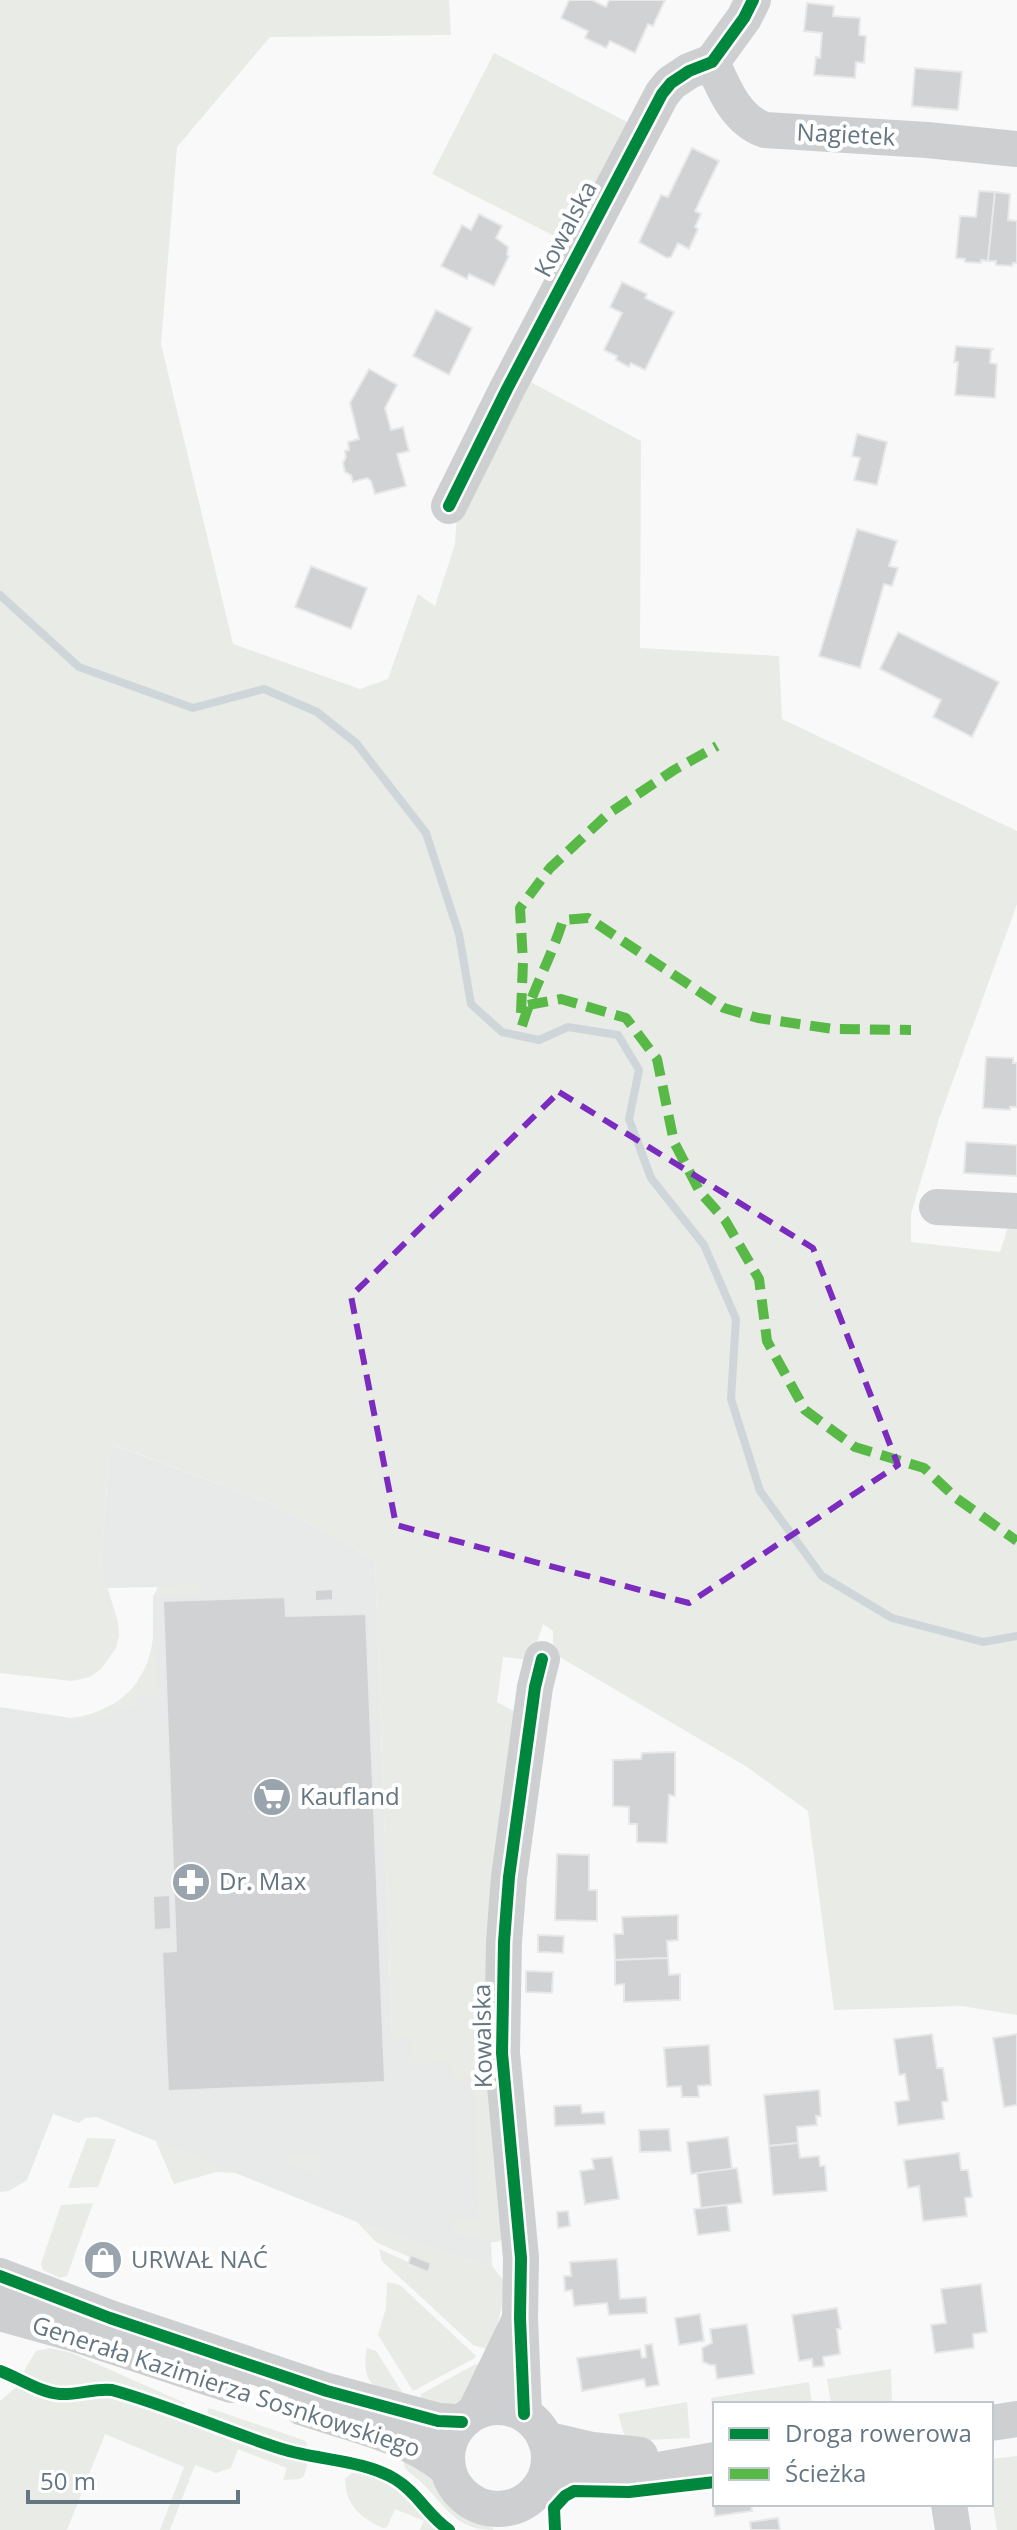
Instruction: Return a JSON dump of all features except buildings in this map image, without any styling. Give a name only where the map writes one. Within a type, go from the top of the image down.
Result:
[{"type":"street","name":"Kowalska","points":[[449,506],[662,94],[671,83],[689,71],[712,62],[744,18],[753,0]]},
{"type":"street","name":"Nagietek","points":[[712,62],[727,95],[738,110],[750,125],[765,130],[1017,149]]},
{"type":"street","points":[[937,1207],[1017,1211]]},
{"type":"street","name":"Kowalska","points":[[527,2485],[520,2318],[521,2258],[502,2053],[504,1942],[509,1877],[535,1687],[542,1659]]},
{"type":"street","name":"Generała Kazimierza Sosnkowskiego","points":[[0,2276],[110,2318],[327,2391],[438,2421],[468,2417]]},
{"type":"street","name":"Generała Kazimierza Sosnkowskiego","points":[[0,2313],[75,2334],[400,2440],[432,2456],[448,2469]]},
{"type":"street","name":"Kowalska","points":[[468,2417],[520,2318]]},
{"type":"street","points":[[527,2485],[508,2408],[491,2407],[468,2417],[452,2436],[447,2452],[448,2469],[454,2485],[465,2497],[480,2506],[527,2485],[592,2450],[708,2461]]},
{"type":"street","points":[[993,2423],[1017,2419]]},
{"type":"street","points":[[949,2506],[953,2530]]},
{"type":"highlighted area","points":[[559,1092],[813,1248],[898,1465],[689,1603],[396,1525],[351,1296]]},
{"type":"shaded area","points":[[0,0],[449,0],[451,35],[270,37],[177,147],[161,344],[233,644],[360,689],[388,679],[418,594],[435,606],[455,544],[457,515],[523,378],[641,441],[640,648],[779,656],[782,719],[1017,831],[1017,904],[939,1119],[911,1214],[911,1242],[1000,1252],[1010,1221],[1017,1222],[1017,2015],[962,2006],[834,2010],[808,1811],[747,1767],[553,1653],[553,1631],[543,1624],[531,1660],[503,1657],[497,1702],[523,1716],[503,2239],[498,2242],[459,2234],[453,2231],[451,2225],[456,2219],[478,2219],[474,2081],[453,2082],[449,2061],[410,2064],[410,2037],[392,2038],[375,1560],[278,1506],[114,1445],[109,1457],[101,1567],[118,1622],[116,1648],[101,1669],[90,1677],[72,1681],[0,1673]]},
{"type":"shaded area","points":[[494,53],[631,124],[570,244],[432,174]]},
{"type":"shaded area","points":[[113,1445],[278,1506],[375,1560],[392,2038],[410,2036],[492,2051],[498,2242],[491,2242],[492,2266],[357,2222],[96,2117],[85,2118],[79,2123],[53,2114],[27,2180],[9,2191],[0,2192],[0,1707],[71,1718],[89,1716],[119,1701],[134,1687],[146,1668],[153,1649],[153,1597],[158,1587],[107,1588],[101,1567],[109,1457]]},
{"type":"shaded area","points":[[194,1583],[204,1593],[153,1597],[159,1587]]},
{"type":"shaded area","points":[[154,1626],[159,1696],[135,1698],[135,1708],[114,1709],[114,1717],[71,1720],[106,1708],[132,1689],[148,1661]]},
{"type":"shaded area","points":[[87,2138],[116,2139],[98,2187],[68,2188]]},
{"type":"shaded area","points":[[155,2139],[237,2173],[216,2172],[174,2184]]},
{"type":"shaded area","points":[[321,2154],[322,2177],[286,2164],[283,2156]]},
{"type":"shaded area","points":[[93,2203],[67,2276],[60,2278],[43,2270],[41,2264],[61,2205]]},
{"type":"shaded area","points":[[357,2222],[492,2266],[504,2281],[505,2293],[491,2350],[473,2345],[382,2261],[379,2249],[408,2262],[407,2265],[428,2272],[431,2262],[409,2257],[376,2242]]},
{"type":"shaded area","points":[[387,2282],[400,2285],[475,2358],[413,2391],[378,2335],[386,2308]]},
{"type":"shaded area","points":[[50,2348],[72,2353],[185,2403],[183,2409],[118,2386],[42,2387],[24,2371],[36,2351]]},
{"type":"shaded area","points":[[367,2348],[376,2351],[404,2395],[382,2390],[370,2382],[366,2365]]},
{"type":"shaded area","points":[[476,2364],[488,2367],[461,2400],[445,2405],[420,2405],[421,2394]]},
{"type":"shaded area","points":[[891,2369],[892,2402],[831,2402],[827,2379]]},
{"type":"shaded area","points":[[809,2382],[812,2402],[713,2402],[713,2416],[711,2398]]},
{"type":"shaded area","points":[[20,2384],[60,2397],[121,2397],[308,2462],[304,2476],[283,2480],[287,2468],[238,2449],[231,2468],[216,2473],[195,2465],[170,2530],[160,2530],[184,2467],[105,2434],[67,2530],[0,2530],[0,2401]]},
{"type":"shaded area","points":[[687,2402],[690,2438],[649,2440],[625,2437],[618,2414]]},
{"type":"shaded area","points":[[209,2408],[303,2440],[308,2452],[206,2417]]},
{"type":"shaded area","points":[[405,2454],[429,2471],[457,2510],[494,2530],[470,2526],[453,2516],[408,2471],[404,2464]]},
{"type":"shaded area","points":[[1017,2456],[1017,2530],[997,2530],[993,2505],[993,2459]]},
{"type":"shaded area","points":[[362,2471],[383,2477],[404,2490],[440,2530],[420,2530],[424,2521],[395,2509],[387,2527],[383,2528],[361,2515],[351,2503],[345,2479],[352,2473]]},
{"type":"waterway","points":[[0,595],[79,667],[193,708],[264,689],[317,712],[356,743],[426,833],[459,934],[471,1004],[502,1032],[539,1040],[568,1027],[618,1035],[639,1070],[629,1119],[651,1178],[704,1245],[736,1319],[731,1399],[760,1491],[822,1576],[892,1618],[983,1642],[1017,1636]]},
{"type":"marked path","points":[[521,1013],[523,962],[520,908],[550,868],[608,814],[717,746]]},
{"type":"marked path","points":[[522,1026],[563,920],[588,918],[724,1008],[758,1018],[833,1029],[911,1030]]},
{"type":"marked path","points":[[528,1005],[561,999],[626,1018],[657,1059],[674,1142],[700,1192],[725,1220],[759,1279],[767,1341],[805,1410],[855,1447],[924,1468],[956,1498],[1017,1541]]},
{"type":"cycle path","points":[[449,506],[662,94],[671,83],[689,71],[712,62],[744,18],[753,0]]},
{"type":"cycle path","points":[[524,2414],[521,2258],[502,2053],[504,1942],[509,1877],[535,1687],[542,1659]]},
{"type":"cycle path","points":[[0,2276],[110,2318],[327,2391],[438,2421],[462,2422]]},
{"type":"cycle path","points":[[0,2371],[52,2393],[112,2390],[282,2449],[369,2468],[403,2484],[449,2530]]},
{"type":"cycle path","points":[[555,2530],[554,2508],[574,2491],[629,2492],[713,2482]]},
{"type":"place","name":"Kaufland","points":[[272,1797]]},
{"type":"place","name":"Dr. Max","points":[[191,1882]]},
{"type":"place","name":"URWAŁ NAĆ","points":[[103,2260]]}]
